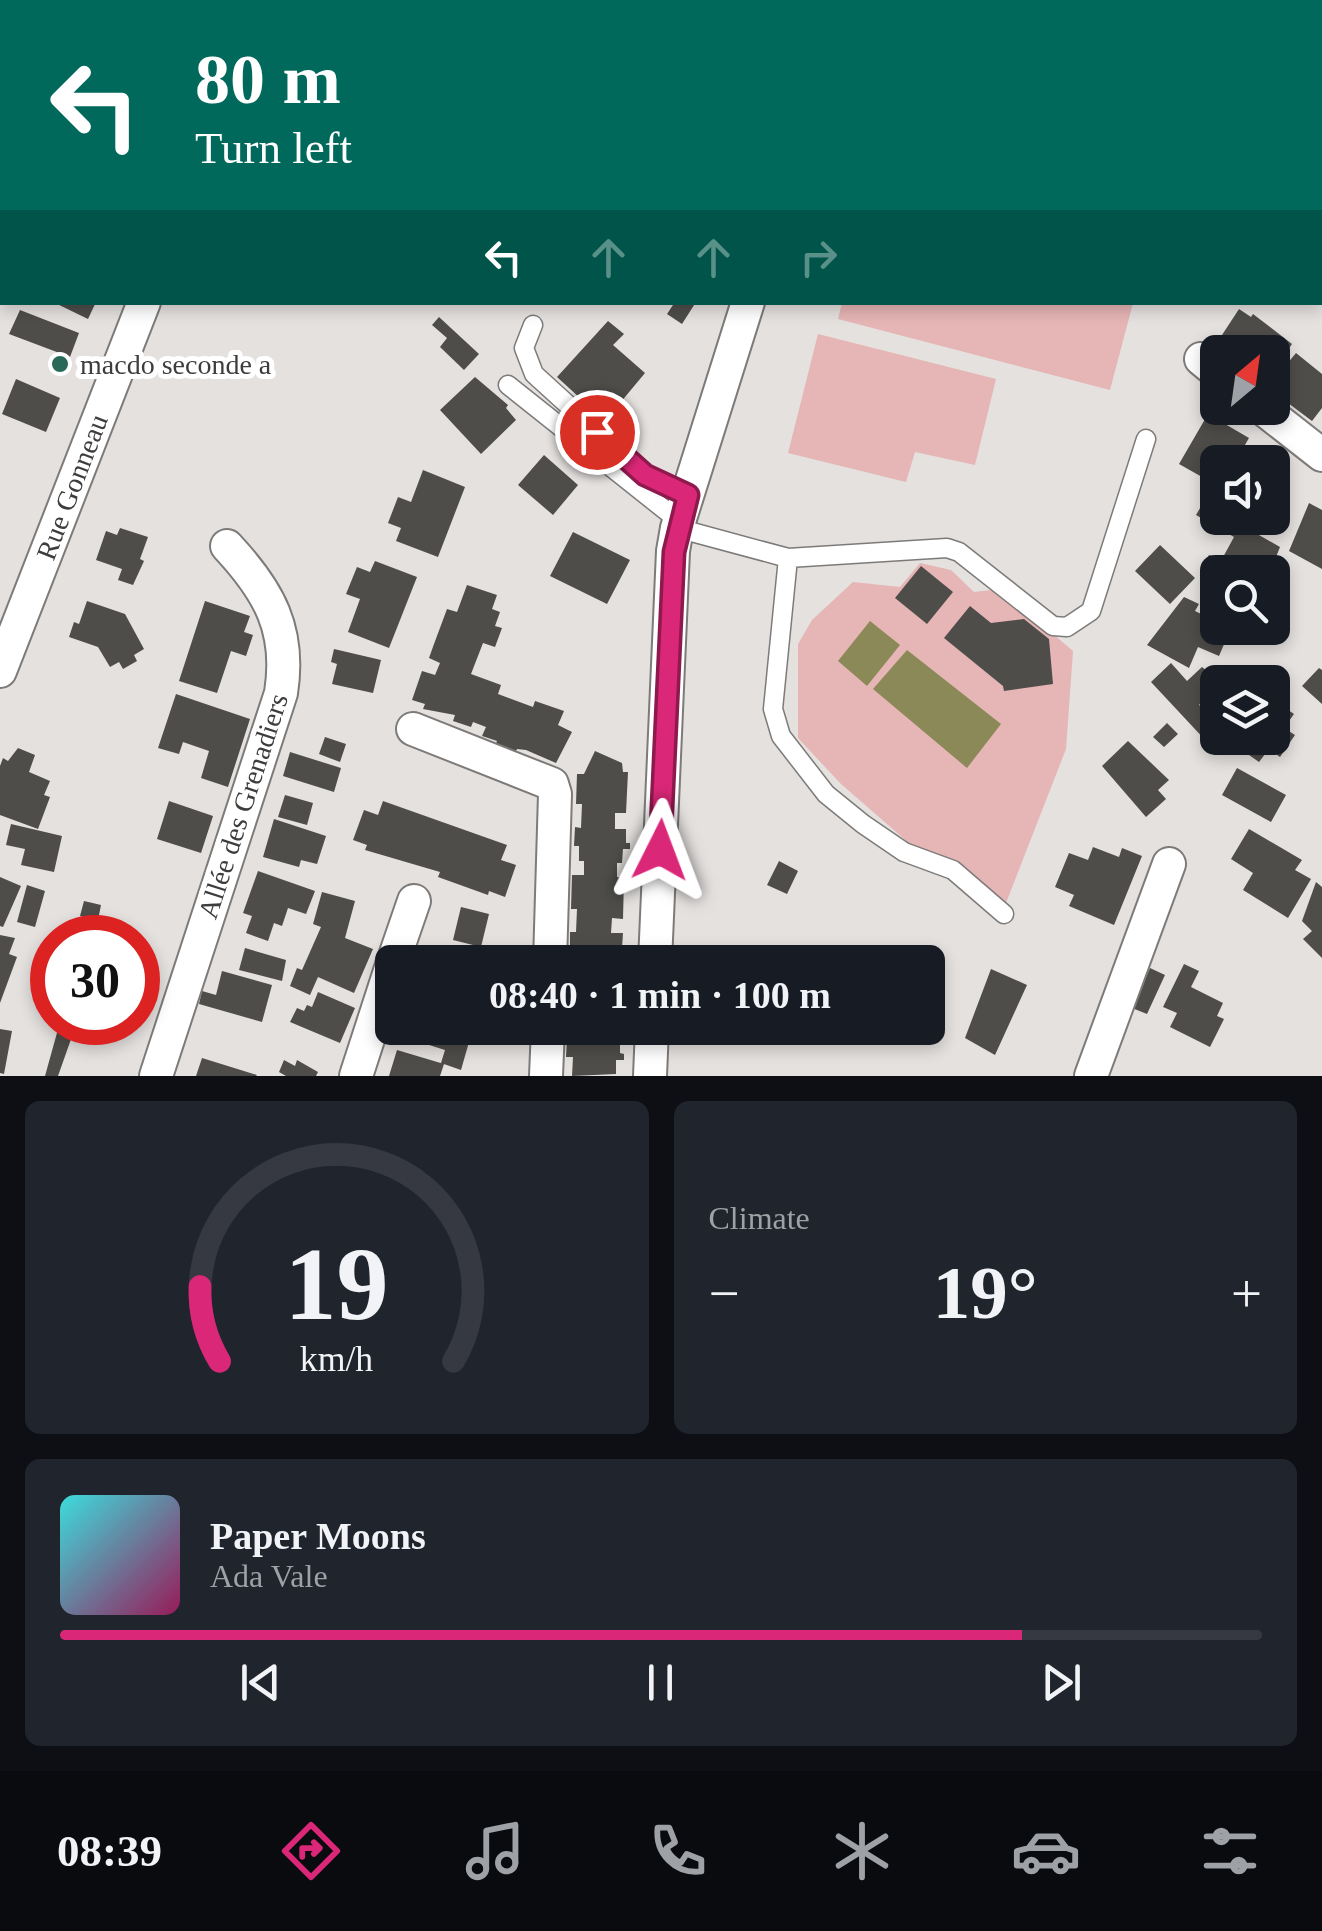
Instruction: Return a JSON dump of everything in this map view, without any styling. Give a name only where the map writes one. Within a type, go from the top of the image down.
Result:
[{"type":"street","name":"Rue Gonneau","points":[[0,670],[143,305]]},
{"type":"street","points":[[656,945],[682,515],[747,305]]},
{"type":"street","points":[[1284,425],[1322,455]]},
{"type":"street","name":"Allée des Grenadiers","points":[[156,1076],[272,721],[286,663],[275,614],[256,577],[227,546]]},
{"type":"street","points":[[412,729],[552,784],[555,794],[551,945]]},
{"type":"street","points":[[1091,1076],[1169,864]]},
{"type":"street","points":[[399,945],[414,901]]},
{"type":"street","points":[[356,1076],[375,1018]]},
{"type":"street","points":[[546,1076],[547,1045]]},
{"type":"street","points":[[650,1076],[651,1045]]},
{"type":"lane","points":[[533,325],[524,348],[534,374],[645,475],[682,515]]},
{"type":"lane","points":[[508,385],[682,515],[788,558],[947,548],[959,552],[1054,626],[1067,627],[1090,611],[1146,439]]},
{"type":"lane","points":[[788,558],[773,709],[781,736],[826,794],[862,824],[904,852],[952,870],[1004,914]]},
{"type":"shaded area","points":[[841,305],[1132,305],[1110,390],[838,319]]},
{"type":"shaded area","points":[[818,334],[996,379],[975,465],[915,452],[906,482],[788,453]]},
{"type":"shaded area","points":[[920,563],[951,570],[974,592],[1000,589],[1073,651],[1066,749],[1006,903],[958,861],[918,851],[841,784],[798,738],[798,644],[812,620],[853,582],[900,587]]},
{"type":"shaded area","points":[[870,621],[900,645],[867,686],[838,661]]},
{"type":"shaded area","points":[[907,650],[1001,724],[967,768],[873,689]]},
{"type":"building","points":[[59,305],[95,305],[88,319]]},
{"type":"building","points":[[673,305],[694,305],[682,324],[667,314]]},
{"type":"building","points":[[1239,309],[1251,317],[1253,314],[1280,335],[1222,335]]},
{"type":"building","points":[[20,310],[79,333],[70,357],[9,334]]},
{"type":"building","points":[[439,317],[479,354],[464,370],[440,347],[447,338],[432,325]]},
{"type":"building","points":[[608,321],[624,334],[613,345],[645,373],[605,421],[557,377]]},
{"type":"building","points":[[1296,353],[1322,374],[1322,408],[1312,421],[1290,404],[1290,360]]},
{"type":"building","points":[[475,377],[508,405],[506,408],[516,420],[481,454],[440,410]]},
{"type":"building","points":[[16,379],[60,398],[46,432],[2,414]]},
{"type":"building","points":[[1202,425],[1227,425],[1249,438],[1245,445],[1200,445],[1200,476],[1179,464]]},
{"type":"building","points":[[544,455],[578,485],[553,515],[518,485]]},
{"type":"building","points":[[423,470],[465,487],[438,557],[396,541],[401,528],[388,523],[398,497],[411,502]]},
{"type":"building","points":[[1309,503],[1322,510],[1322,569],[1289,551]]},
{"type":"building","points":[[120,528],[148,537],[140,559],[144,561],[133,585],[118,580],[122,569],[96,560],[106,531],[117,535]]},
{"type":"building","points":[[573,532],[630,560],[607,604],[550,576]]},
{"type":"building","points":[[1231,535],[1259,535],[1280,547],[1277,555],[1224,555],[1234,537]]},
{"type":"building","points":[[1160,545],[1195,578],[1170,604],[1135,571]]},
{"type":"building","points":[[375,561],[417,577],[389,648],[348,632],[360,599],[346,594],[357,567],[370,572]]},
{"type":"building","points":[[921,566],[953,592],[927,624],[895,598]]},
{"type":"building","points":[[467,585],[497,595],[492,609],[500,612],[495,626],[502,628],[495,647],[483,643],[471,674],[501,685],[498,694],[533,707],[535,701],[564,711],[558,725],[572,732],[556,763],[526,750],[517,749],[515,753],[495,746],[497,741],[482,736],[486,727],[453,721],[455,715],[423,709],[425,704],[412,700],[422,671],[435,675],[440,663],[429,658],[447,609],[457,612]]},
{"type":"building","points":[[1184,597],[1199,604],[1195,611],[1200,613],[1200,645],[1224,645],[1219,656],[1198,647],[1189,668],[1147,645]]},
{"type":"building","points":[[87,601],[125,614],[144,649],[134,655],[137,661],[123,669],[119,662],[110,667],[98,647],[69,637],[74,622],[79,624]]},
{"type":"building","points":[[205,601],[250,616],[244,632],[253,635],[246,656],[231,651],[217,693],[179,681]]},
{"type":"building","points":[[970,606],[991,623],[1024,619],[1049,639],[1053,684],[1004,691],[1003,686],[944,638]]},
{"type":"building","points":[[334,649],[381,660],[373,693],[332,684],[337,664],[331,662]]},
{"type":"building","points":[[1171,663],[1187,681],[1200,669],[1200,734],[1151,682]]},
{"type":"building","points":[[1319,668],[1322,670],[1322,704],[1302,686]]},
{"type":"building","points":[[176,694],[250,719],[228,787],[201,778],[209,751],[183,742],[179,754],[158,748]]},
{"type":"building","points":[[1167,723],[1178,734],[1164,747],[1153,737]]},
{"type":"building","points":[[325,737],[346,744],[340,762],[319,754]]},
{"type":"building","points":[[1128,741],[1169,780],[1158,790],[1166,799],[1146,817],[1102,766]]},
{"type":"building","points":[[18,748],[35,755],[29,772],[50,781],[44,795],[50,797],[38,829],[0,815],[0,766],[3,758],[8,761]]},
{"type":"building","points":[[595,751],[622,763],[623,772],[628,772],[626,813],[615,813],[615,829],[626,829],[626,843],[630,843],[630,849],[623,849],[622,863],[617,863],[617,877],[624,878],[623,919],[612,918],[611,933],[623,933],[622,945],[570,945],[570,932],[576,932],[577,909],[571,909],[572,875],[584,875],[579,846],[574,846],[575,827],[581,828],[582,804],[576,804],[577,774],[584,774]]},
{"type":"building","points":[[290,752],[341,768],[334,792],[283,776]]},
{"type":"building","points":[[1237,768],[1286,795],[1271,822],[1222,795]]},
{"type":"building","points":[[285,795],[313,803],[307,825],[278,817]]},
{"type":"building","points":[[169,801],[213,816],[201,853],[157,839]]},
{"type":"building","points":[[383,801],[507,845],[501,860],[516,865],[505,897],[489,891],[488,895],[438,877],[440,872],[365,850],[367,845],[353,840],[364,810],[378,815]]},
{"type":"building","points":[[274,819],[326,836],[317,864],[301,860],[299,867],[263,857]]},
{"type":"building","points":[[11,824],[62,836],[54,872],[21,865],[25,849],[6,845]]},
{"type":"building","points":[[1249,829],[1302,860],[1295,870],[1311,879],[1288,918],[1243,890],[1253,873],[1231,859]]},
{"type":"building","points":[[1093,847],[1119,857],[1122,848],[1142,856],[1114,925],[1069,906],[1074,895],[1055,887],[1069,853],[1088,860]]},
{"type":"building","points":[[779,861],[798,871],[787,894],[767,885]]},
{"type":"building","points":[[258,871],[315,891],[306,914],[288,908],[282,926],[274,923],[268,941],[246,933],[252,916],[243,913]]},
{"type":"building","points":[[0,877],[21,886],[3,927],[0,926]]},
{"type":"building","points":[[1316,882],[1322,887],[1322,958],[1303,939],[1312,931],[1302,921]]},
{"type":"building","points":[[27,885],[45,891],[38,915],[30,915],[30,926],[17,922]]},
{"type":"building","points":[[322,892],[355,901],[345,938],[373,949],[354,993],[318,977],[310,995],[290,986],[297,968],[302,970],[321,927],[313,924]]},
{"type":"building","points":[[84,901],[101,905],[99,915],[80,915]]},
{"type":"building","points":[[461,907],[489,914],[481,945],[453,940]]},
{"type":"building","points":[[0,935],[15,938],[9,954],[17,957],[0,1003]]},
{"type":"building","points":[[245,948],[286,960],[282,981],[239,970]]},
{"type":"building","points":[[1184,964],[1199,971],[1191,987],[1223,1003],[1217,1016],[1224,1019],[1210,1047],[1170,1027],[1177,1013],[1163,1007]]},
{"type":"building","points":[[1150,968],[1165,975],[1147,1014],[1132,1008]]},
{"type":"building","points":[[991,969],[1027,985],[995,1055],[965,1038]]},
{"type":"building","points":[[222,971],[272,985],[262,1022],[199,1004],[202,991],[216,995]]},
{"type":"building","points":[[318,992],[355,1008],[340,1043],[290,1022],[297,1008],[304,1011],[307,1005],[312,1007]]},
{"type":"building","points":[[0,1029],[12,1031],[4,1074],[0,1073]]},
{"type":"building","points":[[54,1045],[69,1045],[58,1076],[45,1076]]},
{"type":"building","points":[[429,1045],[468,1045],[461,1070],[441,1063],[445,1050]]},
{"type":"building","points":[[567,1045],[620,1045],[624,1060],[616,1060],[616,1074],[572,1076],[573,1057],[566,1057]]},
{"type":"building","points":[[397,1050],[444,1064],[440,1076],[389,1076]]},
{"type":"building","points":[[202,1058],[257,1075],[196,1076]]},
{"type":"building","points":[[284,1060],[295,1066],[297,1060],[318,1072],[316,1076],[286,1076],[279,1072]]},
{"type":"place","name":"macdo seconde a","points":[[60,364]]},
{"type":"route","points":[[597,432],[645,475],[688,495],[674,552],[660,850]]}]
